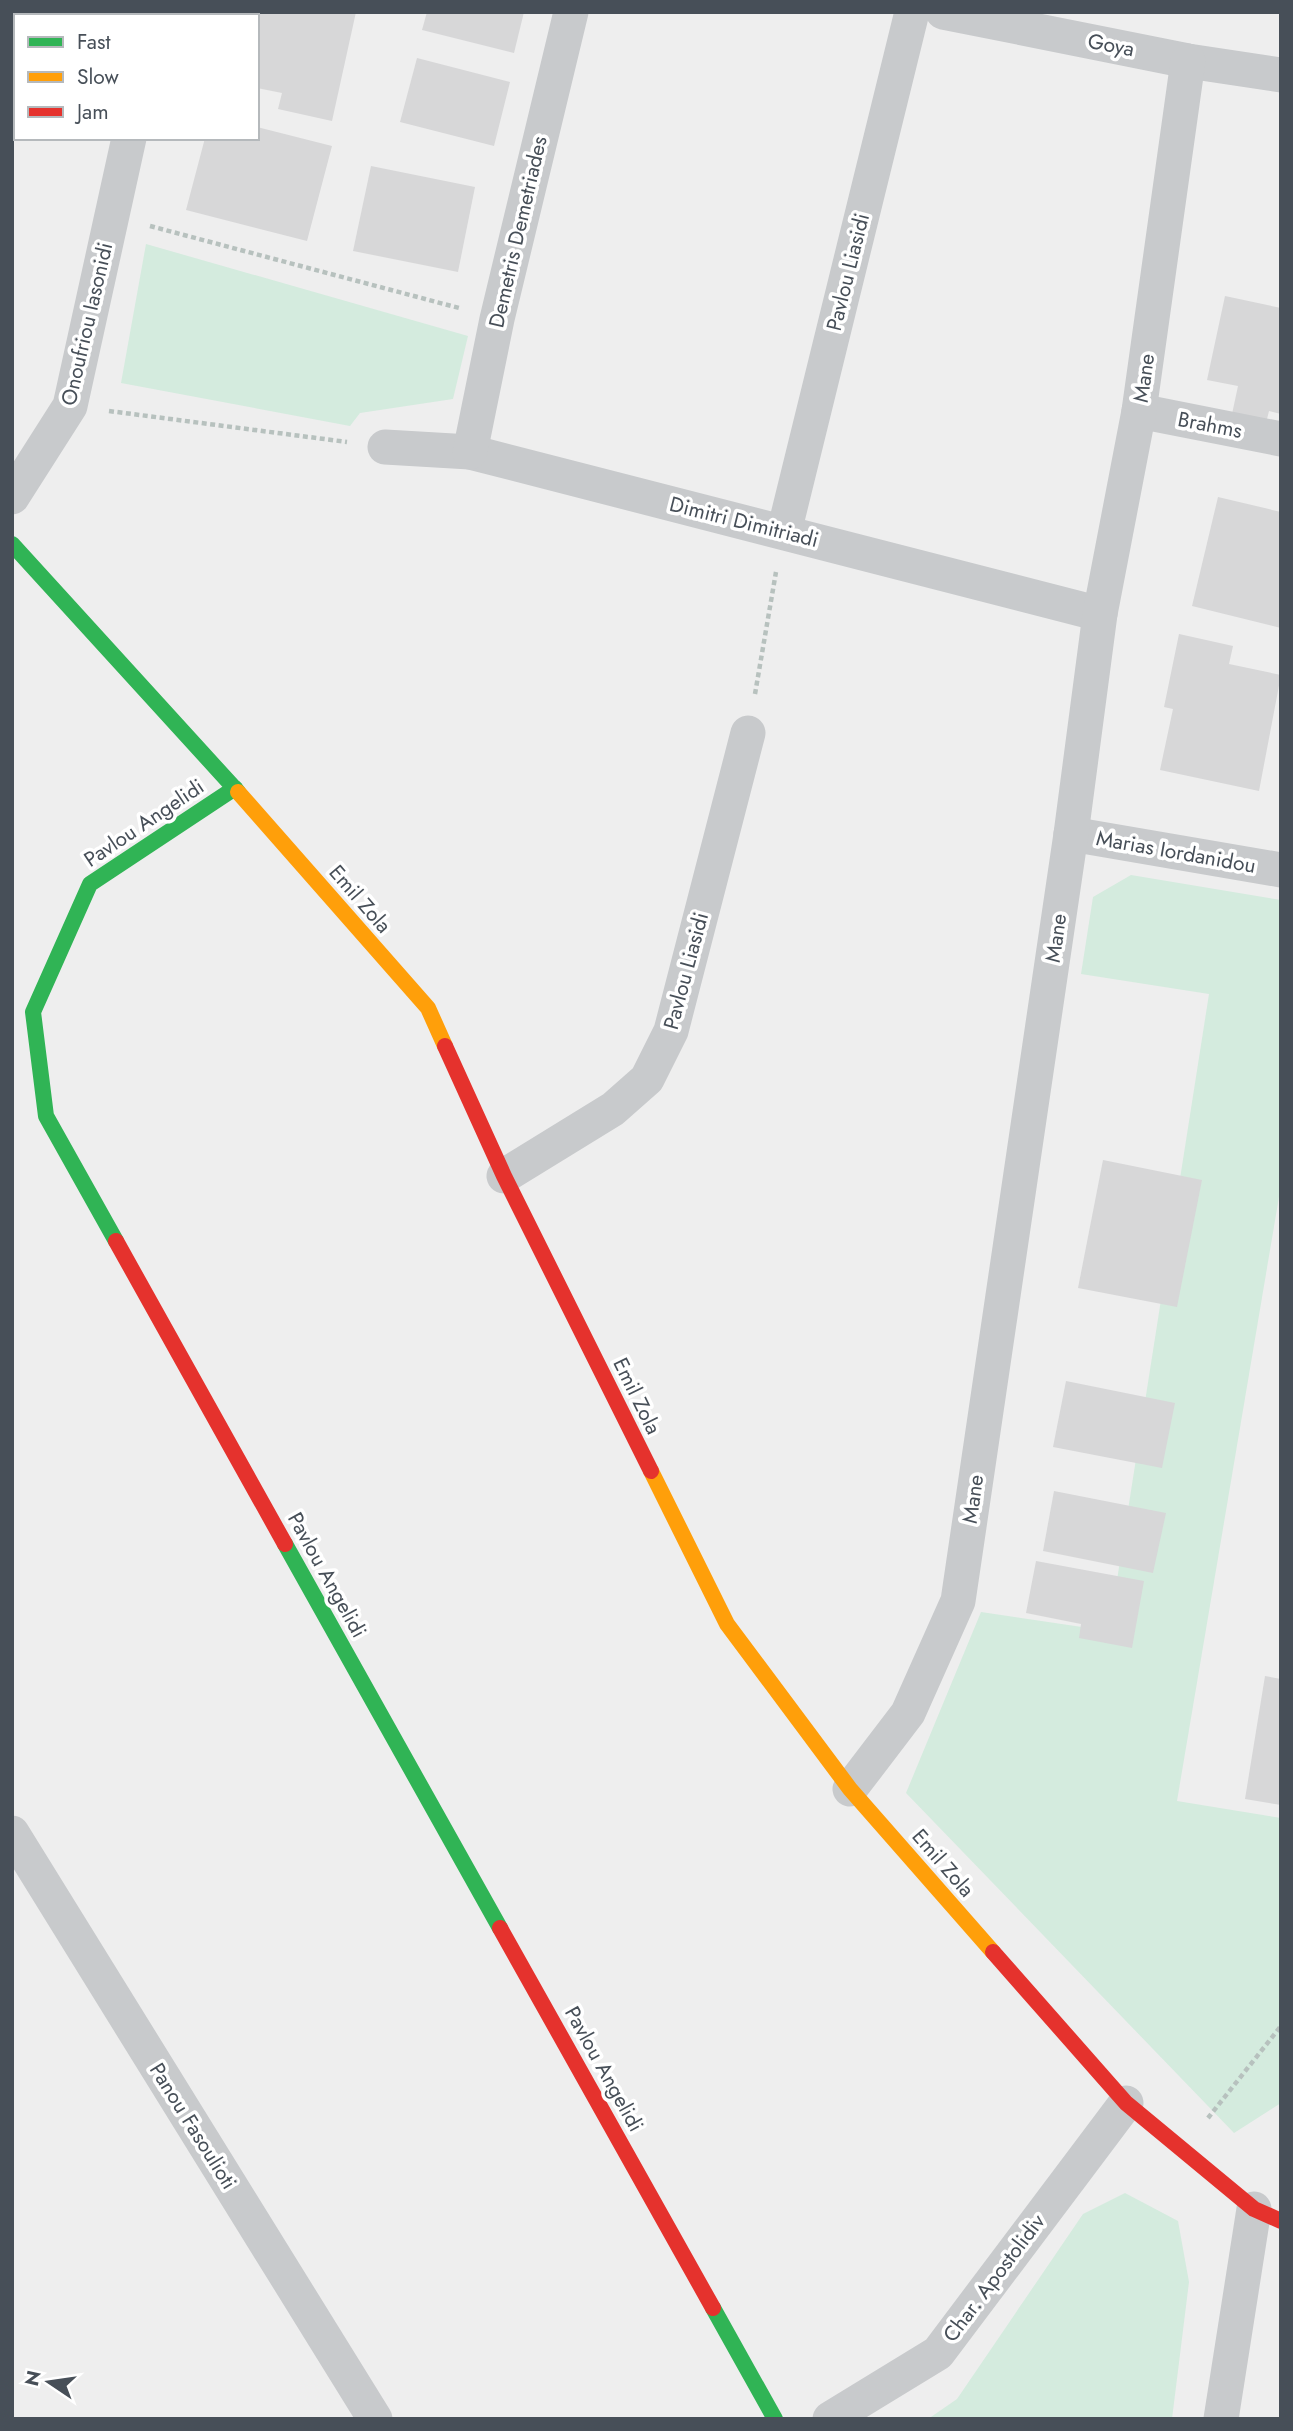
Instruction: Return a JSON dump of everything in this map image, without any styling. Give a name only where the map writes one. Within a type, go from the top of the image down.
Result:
[{"type":"street","name":"Demetris Demetriades","points":[[470,452],[497,318],[570,12]]},
{"type":"street","name":"Pavlou Liasidi","points":[[783,532],[912,12]]},
{"type":"street","name":"Goya","points":[[943,12],[1188,61],[1281,75]]},
{"type":"street","name":"Mane","points":[[850,1789],[908,1713],[958,1601],[1071,834],[1100,614],[1139,411],[1188,61]]},
{"type":"street","name":"Onoufriou Iasonidi","points":[[12,497],[70,406],[129,140]]},
{"type":"street","name":"Brahms","points":[[1139,411],[1281,439]]},
{"type":"street","name":"Dimitri Dimitriadi","points":[[385,447],[470,452],[1100,614]]},
{"type":"street","name":"Emil Zola","points":[[12,544],[235,788],[428,1008],[505,1176],[727,1624],[850,1789],[1126,2103],[1267,2215]]},
{"type":"street","name":"Pavlou Liasidi","points":[[505,1176],[613,1108],[647,1079],[671,1031],[748,733]]},
{"type":"street","name":"Pavlou Angelidi","points":[[235,788],[90,884],[33,1012],[46,1116],[775,2419]]},
{"type":"street","name":"Marias Iordanidou","points":[[1071,834],[1281,870]]},
{"type":"street","name":"Panou Fasoulioti","points":[[12,1833],[374,2419]]},
{"type":"street","name":"Char. Apostolidiv","points":[[830,2419],[938,2353],[1126,2103]]},
{"type":"street","points":[[1221,2419],[1267,2215]]},
{"type":"path","points":[[112,216],[497,318]]},
{"type":"path","points":[[70,406],[385,447]]},
{"type":"path","points":[[748,733],[783,532]]},
{"type":"path","points":[[1183,2150],[1281,2025]]},
{"type":"green space","points":[[146,244],[468,336],[453,399],[360,413],[350,426],[121,383]]},
{"type":"green space","points":[[1131,875],[1281,900],[1281,1185],[1177,1801],[1281,1818],[1281,2103],[1234,2133],[906,1793],[981,1612],[1109,1631],[1209,994],[1081,974],[1093,897]]},
{"type":"green space","points":[[1125,2193],[1178,2221],[1189,2282],[1172,2419],[928,2419],[957,2399],[1083,2214]]},
{"type":"building","points":[[356,12],[332,121],[278,109],[282,93],[259,88],[259,14],[239,14]]},
{"type":"building","points":[[427,12],[524,12],[514,53],[422,30]]},
{"type":"building","points":[[417,58],[510,82],[494,146],[400,122]]},
{"type":"building","points":[[259,128],[332,146],[307,241],[186,210],[204,140],[259,140]]},
{"type":"building","points":[[371,166],[475,187],[458,272],[353,251]]},
{"type":"building","points":[[1225,296],[1281,308],[1281,414],[1269,411],[1266,423],[1232,414],[1238,386],[1207,380]]},
{"type":"building","points":[[1218,497],[1281,512],[1281,628],[1192,606]]},
{"type":"building","points":[[1179,634],[1233,646],[1229,664],[1281,675],[1259,791],[1160,770],[1173,709],[1164,707]]},
{"type":"building","points":[[1103,1160],[1202,1180],[1177,1307],[1078,1288]]},
{"type":"building","points":[[1066,1381],[1175,1403],[1162,1468],[1053,1447]]},
{"type":"building","points":[[1054,1491],[1166,1513],[1153,1573],[1043,1551]]},
{"type":"building","points":[[1036,1561],[1144,1581],[1132,1648],[1079,1638],[1081,1624],[1026,1613]]},
{"type":"building","points":[[1265,1676],[1281,1679],[1281,1805],[1245,1799]]},
{"type":"traffic: fast","points":[[12,544],[238,792]]},
{"type":"traffic: fast","points":[[116,1241],[46,1116],[33,1012],[90,884],[235,788]]},
{"type":"traffic: fast","points":[[285,1544],[500,1928]]},
{"type":"traffic: fast","points":[[713,2308],[775,2419]]},
{"type":"traffic: slow","points":[[238,792],[428,1008],[445,1046]]},
{"type":"traffic: slow","points":[[651,1471],[727,1624],[850,1789],[993,1952]]},
{"type":"traffic: jam","points":[[445,1046],[504,1176],[651,1471]]},
{"type":"traffic: jam","points":[[116,1241],[285,1544]]},
{"type":"traffic: jam","points":[[500,1928],[713,2308]]},
{"type":"traffic: jam","points":[[993,1952],[1126,2103],[1254,2209],[1281,2221]]}]
